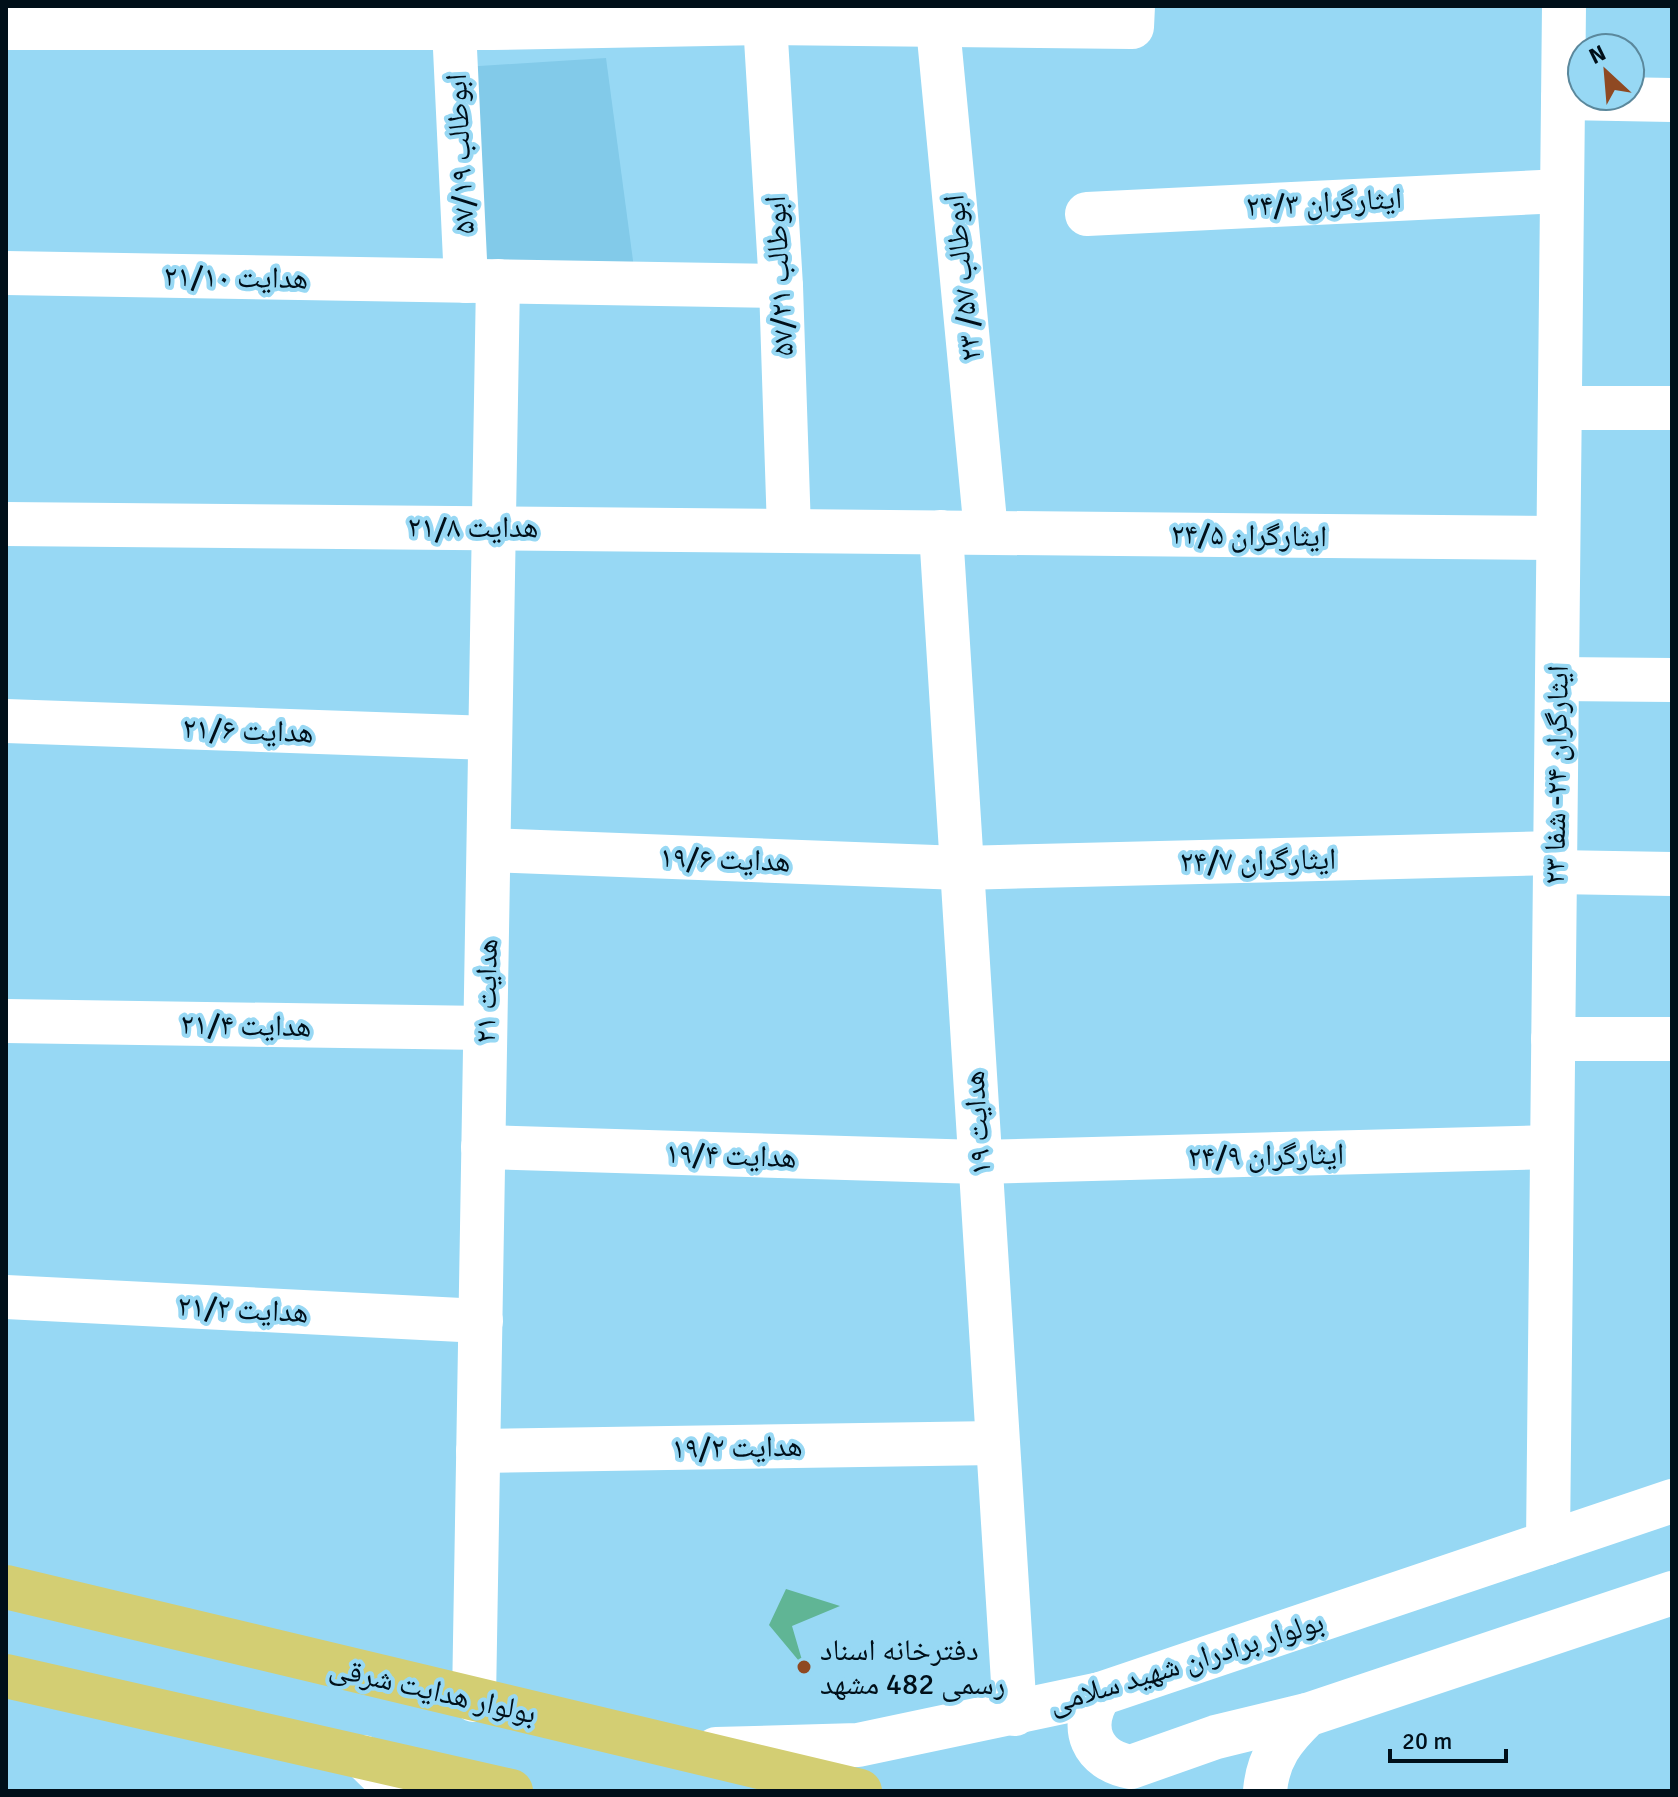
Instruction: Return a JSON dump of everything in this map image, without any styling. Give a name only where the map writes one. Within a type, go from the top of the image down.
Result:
[{"type":"main road","name":"بولوار هدایت شرقی","points":[[6,1587],[860,1791]]},
{"type":"main road","points":[[6,1676],[511,1791]]},
{"type":"street","points":[[6,28],[765,14],[937,15],[1132,27],[1133,6]]},
{"type":"street","name":"ایثارگران ۲۴- شفا ۲۳","points":[[1548,1543],[1564,6]]},
{"type":"street","name":"ابوطالب ۵۷/۲۱","points":[[765,14],[781,286],[789,530]]},
{"type":"street","name":"ابوطالب ۵۷/ ۲۳","points":[[937,15],[986,532]]},
{"type":"street","name":"ابوطالب ۵۷/۱۹","points":[[480,20],[482,281]]},
{"type":"street","points":[[1563,98],[1672,100]]},
{"type":"street","name":"ایثارگران ۲۴/۳","points":[[1087,214],[1562,191]]},
{"type":"street","name":"هدایت ۲۱/۱۰","points":[[6,273],[781,286]]},
{"type":"street","name":"هدایت ۲۱","points":[[474,1700],[494,527],[482,281]]},
{"type":"street","points":[[1560,408],[1672,408]]},
{"type":"street","name":"هدایت ۲۱/۸","points":[[6,524],[941,532]]},
{"type":"street","name":"ایثارگران ۲۴/۵","points":[[941,532],[1558,538]]},
{"type":"street","name":"هدایت ۱۹","points":[[941,532],[1015,1714]]},
{"type":"street","points":[[1557,679],[1672,680]]},
{"type":"street","name":"هدایت ۲۱/۶","points":[[6,721],[490,738]]},
{"type":"street","name":"هدایت ۱۹/۶","points":[[489,850],[961,868]]},
{"type":"street","name":"ایثارگران ۲۴/۷","points":[[961,868],[1555,862],[1672,874]]},
{"type":"street","name":"هدایت ۲۱/۴","points":[[6,1021],[485,1028]]},
{"type":"street","points":[[1553,1039],[1672,1039]]},
{"type":"street","name":"هدایت ۱۹/۴","points":[[483,1147],[979,1162]]},
{"type":"street","name":"ایثارگران ۲۴/۹","points":[[979,1162],[1552,1147]]},
{"type":"street","name":"هدایت ۲۱/۲","points":[[6,1297],[481,1321]]},
{"type":"street","name":"هدایت ۱۹/۲","points":[[478,1451],[996,1443]]},
{"type":"street","name":"بولوار برادران شهید سلامی","points":[[686,1750],[858,1745],[1100,1694],[1672,1501]]},
{"type":"street","points":[[1100,1694],[1089,1719],[1095,1746],[1104,1757],[1131,1767],[1216,1737],[1307,1715],[1672,1593]]},
{"type":"street","points":[[1265,1791],[1267,1769],[1283,1738],[1307,1715]]},
{"type":"street","points":[[363,1757],[398,1791]]},
{"type":"shaded area","points":[[606,58],[634,268],[478,261],[464,67]]},
{"type":"building","points":[[786,1589],[840,1606],[792,1626],[804,1667],[769,1625]]},
{"type":"place","name":"دفترخانه اسناد رسمی 482 مشهد","points":[[804,1667]]}]
